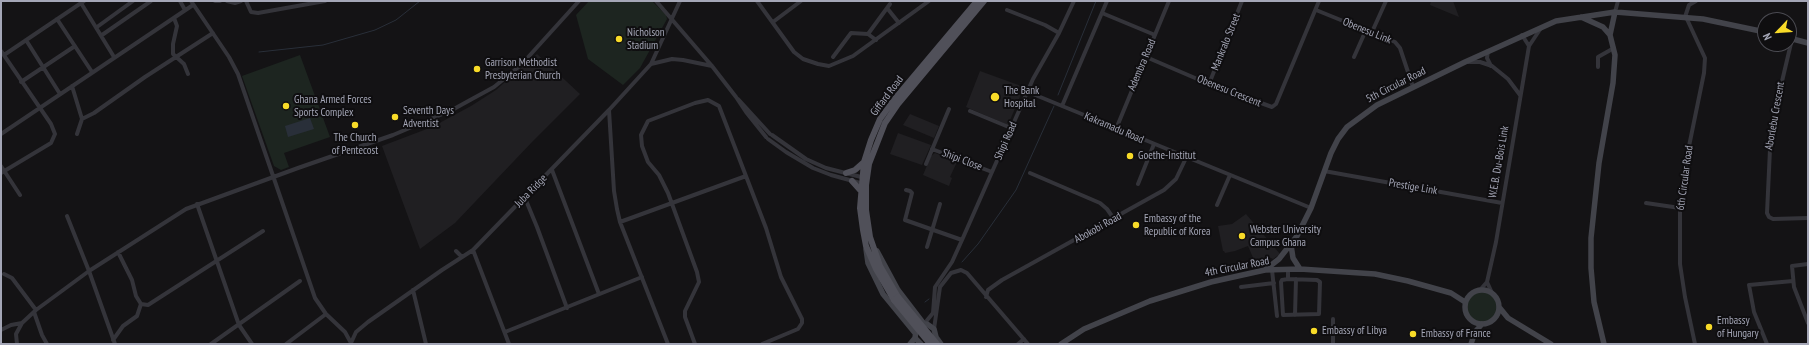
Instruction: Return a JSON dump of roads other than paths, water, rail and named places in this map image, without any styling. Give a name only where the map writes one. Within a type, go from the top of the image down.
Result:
[{"type":"main road","name":"Giffard Road","points":[[869,244],[864,162],[871,140],[880,120],[893,101],[977,1]]},
{"type":"main road","name":"Giffard Road","points":[[930,344],[876,269],[869,244],[863,230],[861,191],[869,164],[885,123],[898,104],[984,1]]},
{"type":"main road","points":[[846,173],[855,170],[864,162]]},
{"type":"main road","points":[[852,181],[861,191]]},
{"type":"main road","name":"Giffard Road","points":[[896,298],[936,341]]},
{"type":"street","points":[[97,27],[134,1]]},
{"type":"street","points":[[102,35],[151,1]]},
{"type":"street","points":[[180,1],[185,10]]},
{"type":"street","points":[[215,1],[220,1]]},
{"type":"street","points":[[227,1],[235,3],[241,1]]},
{"type":"street","points":[[246,1],[250,10],[254,13],[325,1]]},
{"type":"street","points":[[17,344],[16,334],[22,323],[35,311],[89,271],[172,216],[197,204],[393,135],[452,110],[494,87],[520,65],[579,1]]},
{"type":"street","points":[[656,1],[712,66],[767,138],[786,152],[813,168],[852,181],[864,181]]},
{"type":"street","name":"Juba Ridge","points":[[356,332],[413,290],[473,250],[552,170],[651,64],[680,1]]},
{"type":"street","points":[[758,1],[794,52],[802,58],[818,64],[829,66],[853,56],[929,1]]},
{"type":"street","points":[[773,22],[801,1]]},
{"type":"street","name":"Shipi Road","points":[[924,324],[933,313],[935,287],[952,262],[1011,128],[1074,1]]},
{"type":"street","points":[[1062,106],[1107,1]]},
{"type":"street","name":"Adembra Road","points":[[1116,129],[1169,1]]},
{"type":"street","name":"Mankralo Street","points":[[1209,84],[1242,1]]},
{"type":"street","name":"Obenesu Crescent","points":[[1146,57],[1209,84],[1269,107],[1275,106],[1319,1]]},
{"type":"street","points":[[1372,32],[1386,1]]},
{"type":"street","points":[[1610,35],[1618,1]]},
{"type":"street","points":[[1685,17],[1689,5],[1696,1]]},
{"type":"street","points":[[4,55],[82,2],[114,57]]},
{"type":"street","points":[[1,134],[174,18],[192,3],[213,33],[238,74],[312,290],[319,305],[326,314],[345,332],[351,342],[356,332],[345,332]]},
{"type":"street","points":[[868,34],[889,6],[899,23]]},
{"type":"street","points":[[1007,10],[1045,25],[1059,33]]},
{"type":"street","name":"Obenesu Link","points":[[1316,10],[1398,44],[1413,87]]},
{"type":"street","name":"5th Circular Road","points":[[1264,270],[1279,259],[1291,245],[1311,208],[1324,171],[1338,139],[1347,127],[1377,105],[1413,87],[1542,26],[1556,21],[1576,17],[1615,12],[1685,17],[1719,22],[1757,30]]},
{"type":"street","points":[[1102,13],[1155,35]]},
{"type":"street","points":[[1576,17],[1589,20],[1603,27],[1610,35],[1614,48],[1613,83],[1599,163],[1591,238],[1591,268],[1594,302],[1604,344]]},
{"type":"street","name":"6th Circular Road","points":[[1685,17],[1703,51],[1705,66],[1687,156],[1680,208],[1680,264],[1695,344]]},
{"type":"street","points":[[174,18],[177,24],[173,50],[176,56],[184,64],[188,74]]},
{"type":"street","points":[[57,19],[92,72]]},
{"type":"street","name":"W.E.B. Du-Bois Link","points":[[1487,282],[1529,46],[1542,26]]},
{"type":"street","points":[[1354,57],[1366,30]]},
{"type":"street","points":[[82,119],[94,113],[176,56],[213,33]]},
{"type":"street","points":[[833,57],[851,33],[868,34],[876,40]]},
{"type":"street","points":[[1522,35],[1529,46]]},
{"type":"street","points":[[26,40],[60,94]]},
{"type":"street","points":[[1797,41],[1808,43]]},
{"type":"street","points":[[21,82],[75,46]]},
{"type":"street","points":[[1598,67],[1598,57],[1614,48]]},
{"type":"street","points":[[1,51],[54,128],[54,140],[51,143],[3,172]]},
{"type":"street","points":[[1488,51],[1487,58],[1492,66],[1508,79],[1520,95]]},
{"type":"street","name":"Aborlebu Crescent","points":[[1787,52],[1771,128],[1768,213],[1769,217],[1772,219],[1808,218]]},
{"type":"street","points":[[651,64],[672,59],[712,66]]},
{"type":"street","points":[[1465,62],[1480,62],[1492,66]]},
{"type":"street","points":[[72,86],[82,119],[77,134]]},
{"type":"street","name":"Kakramadu Road","points":[[1028,92],[1311,208]]},
{"type":"street","points":[[736,98],[771,134],[806,159],[826,168],[846,173],[864,181]]},
{"type":"street","points":[[695,344],[685,317],[686,311],[699,282],[691,255],[672,204],[659,175],[648,162],[642,146],[641,135],[648,121],[666,113],[708,100],[719,106],[766,228],[781,277],[802,321],[801,327],[795,331],[762,344]]},
{"type":"street","name":"Shipi Close","points":[[926,164],[949,109]]},
{"type":"street","points":[[609,110],[614,191],[620,222],[668,344]]},
{"type":"street","points":[[970,111],[1011,128]]},
{"type":"street","points":[[1138,184],[1154,144]]},
{"type":"street","name":"Shipi Close","points":[[932,149],[992,172]]},
{"type":"street","name":"Abokobi Road","points":[[988,298],[988,290],[996,285],[1114,219],[1171,185],[1176,179],[1186,158]]},
{"type":"street","points":[[1,166],[3,172],[20,195]]},
{"type":"street","points":[[552,170],[599,294]]},
{"type":"street","name":"Prestige Link","points":[[1324,171],[1502,203]]},
{"type":"street","points":[[1030,173],[1100,204],[1107,209],[1114,219]]},
{"type":"street","points":[[1216,205],[1230,175]]},
{"type":"street","points":[[620,222],[746,176]]},
{"type":"street","points":[[906,190],[912,193],[905,220],[962,240]]},
{"type":"street","points":[[524,198],[537,227],[567,308]]},
{"type":"street","points":[[1646,203],[1680,208]]},
{"type":"street","points":[[197,204],[239,325],[252,344]]},
{"type":"street","points":[[927,247],[940,204]]},
{"type":"street","points":[[67,216],[89,271],[114,342]]},
{"type":"street","points":[[142,304],[152,303],[263,231]]},
{"type":"street","name":"Giffard Road","points":[[869,244],[898,290],[924,324]]},
{"type":"street","name":"Giffard Road","points":[[869,244],[868,263],[883,294],[921,344]]},
{"type":"street","points":[[1291,245],[1293,258],[1300,269]]},
{"type":"street","points":[[473,250],[509,344]]},
{"type":"street","points":[[456,251],[462,257]]},
{"type":"street","points":[[118,252],[132,280],[136,296],[142,304]]},
{"type":"street","points":[[1808,264],[1792,265],[1792,281],[1808,323]]},
{"type":"street","points":[[1288,269],[1288,279]]},
{"type":"street","name":"4th Circular Road","points":[[1061,344],[1084,329],[1150,301],[1211,282],[1264,270],[1300,269],[1375,274],[1408,281],[1451,293],[1471,293]]},
{"type":"street","points":[[930,344],[936,341],[934,329],[939,288],[952,272],[961,270],[967,273],[1028,344]]},
{"type":"street","points":[[1272,270],[1277,316]]},
{"type":"street","points":[[4,274],[12,278],[35,311],[42,335],[47,344]]},
{"type":"street","points":[[505,332],[642,277]]},
{"type":"street","points":[[1288,279],[1319,281],[1320,306],[1319,313],[1317,315],[1284,316],[1282,314],[1281,282],[1282,280],[1288,279]]},
{"type":"street","points":[[1294,315],[1296,279]]},
{"type":"street","points":[[211,344],[300,281]]},
{"type":"street","points":[[1767,344],[1754,312],[1749,285],[1792,281]]},
{"type":"street","points":[[1475,332],[1472,321],[1466,312],[1465,302],[1471,293],[1480,290],[1487,282],[1498,301],[1499,307],[1496,317]]},
{"type":"street","points":[[1241,287],[1274,284]]},
{"type":"street","points":[[995,306],[990,293],[996,285]]},
{"type":"street","points":[[413,290],[426,344]]},
{"type":"street","points":[[1480,290],[1492,293]]},
{"type":"street","name":"4th Circular Road","points":[[1451,293],[1465,302]]},
{"type":"street","points":[[114,342],[123,326],[137,316],[142,304]]},
{"type":"street","points":[[1499,307],[1508,318],[1550,344]]},
{"type":"street","points":[[286,344],[326,314]]},
{"type":"street","points":[[1472,321],[1482,324],[1487,323],[1496,317],[1508,318]]},
{"type":"street","points":[[1333,344],[1334,319]]},
{"type":"street","points":[[1,330],[11,325],[22,323]]},
{"type":"street","points":[[910,344],[918,327],[924,324],[930,325],[934,329]]},
{"type":"street","points":[[1471,344],[1475,332],[1482,324]]},
{"type":"street","points":[[1018,344],[1024,339]]},
{"type":"street","name":"Giffard Road","points":[[936,341],[942,344]]},
{"type":"waterway","points":[[259,52],[323,45],[375,30],[396,20],[420,1]]},
{"type":"waterway","points":[[1058,95],[1096,1]]},
{"type":"waterway","points":[[962,262],[978,244],[1016,190],[1054,106]]},
{"type":"waterway","points":[[925,302],[929,299]]},
{"type":"place","name":"Nicholson Stadium","points":[[619,39]]},
{"type":"place","name":"Garrison Methodist Presbyterian Church","points":[[477,69]]},
{"type":"place","name":"The Bank Hospital","points":[[995,97]]},
{"type":"place","name":"Ghana Armed Forces Sports Complex","points":[[286,106]]},
{"type":"place","name":"Seventh Days Adventist","points":[[395,117]]},
{"type":"place","name":"The Church of Pentecost","points":[[355,125]]},
{"type":"place","name":"Goethe-Institut","points":[[1130,156]]},
{"type":"place","name":"Embassy of the Republic of Korea","points":[[1136,225]]},
{"type":"place","name":"Webster University Campus Ghana","points":[[1242,236]]},
{"type":"place","name":"Embassy of Hungary","points":[[1709,327]]},
{"type":"place","name":"Embassy of Libya","points":[[1314,331]]},
{"type":"place","name":"Embassy of France","points":[[1413,334]]}]
